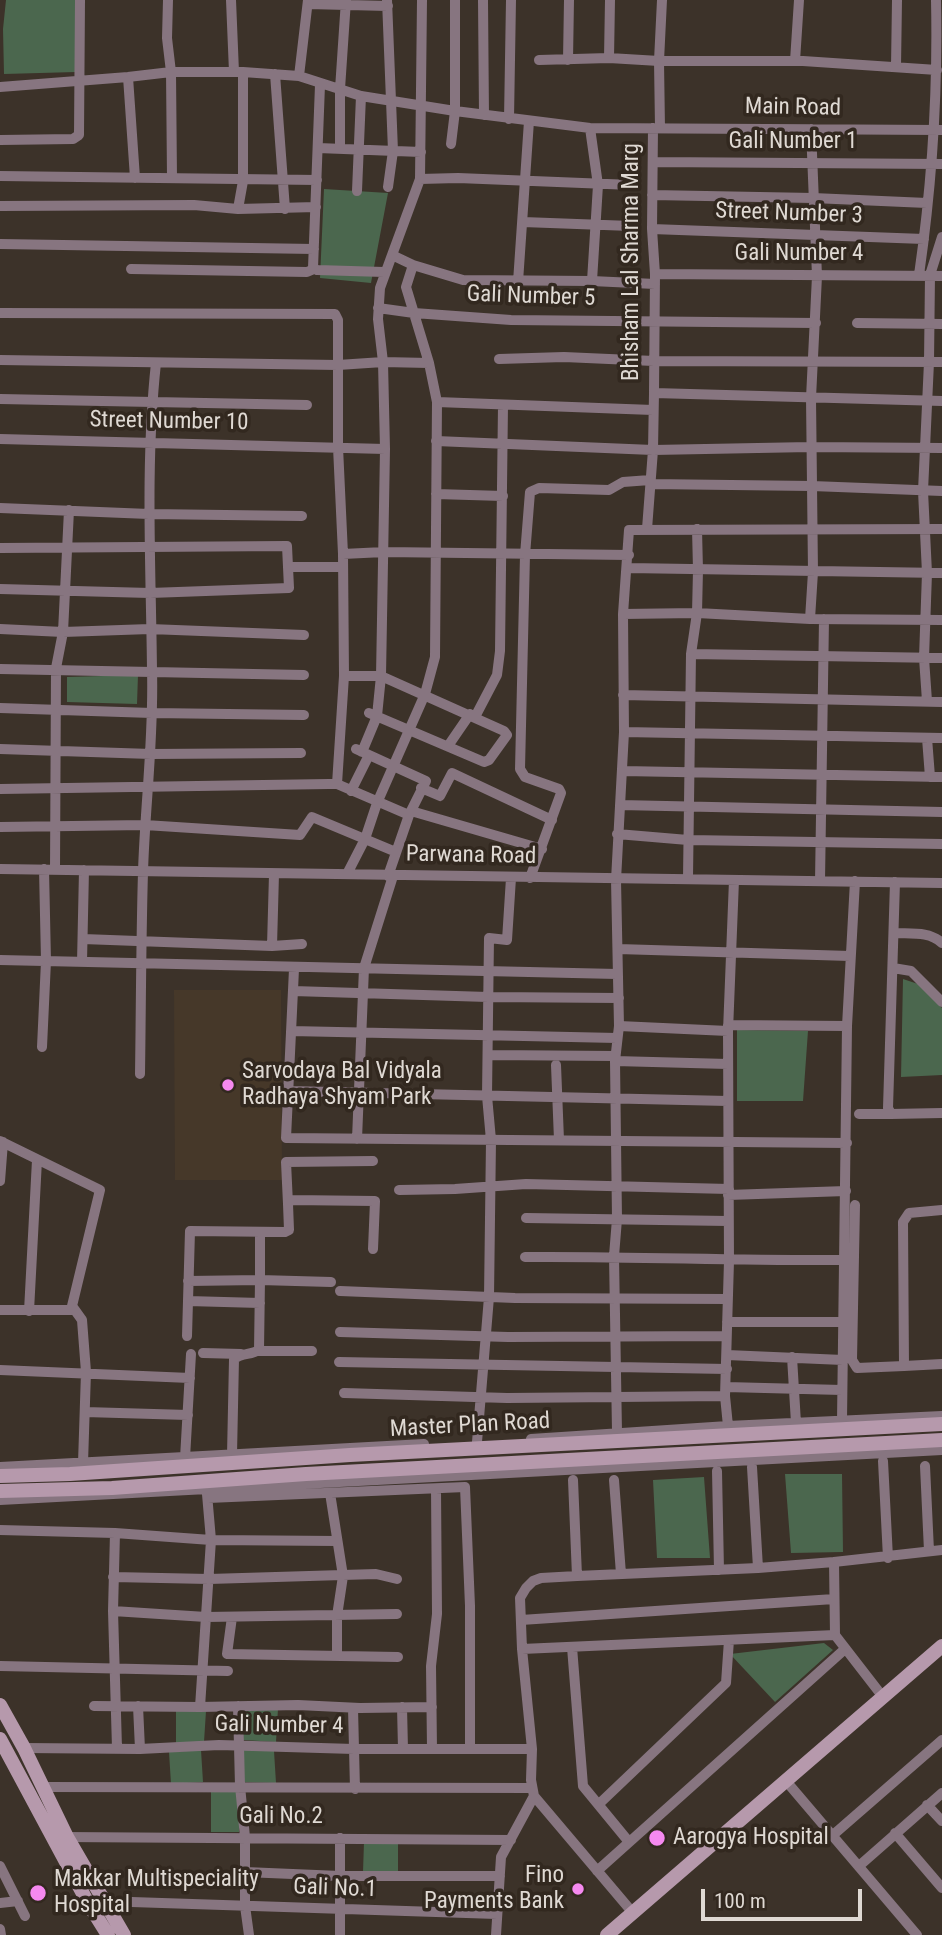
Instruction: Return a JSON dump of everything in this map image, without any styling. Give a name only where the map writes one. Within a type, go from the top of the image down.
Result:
[{"type":"main road","name":"Master Plan Road","points":[[0,1476],[70,1474],[736,1428],[942,1424]]},
{"type":"main road","name":"Master Plan Road","points":[[0,1491],[112,1488],[306,1474],[942,1440]]},
{"type":"main road","points":[[607,1935],[942,1646]]},
{"type":"main road","points":[[0,1705],[67,1836],[124,1935]]},
{"type":"main road","points":[[0,1739],[108,1935]]},
{"type":"street","points":[[0,140],[76,138],[80,132],[79,0]]},
{"type":"street","points":[[168,0],[167,38],[172,72],[172,178]]},
{"type":"street","points":[[231,0],[238,72],[243,181],[238,209]]},
{"type":"street","points":[[351,792],[381,676],[385,449],[383,362],[378,308],[384,272],[420,179],[422,0]]},
{"type":"street","points":[[451,144],[456,111],[456,0]]},
{"type":"street","points":[[482,0],[484,115]]},
{"type":"street","points":[[509,119],[511,0]]},
{"type":"street","points":[[568,60],[569,0]]},
{"type":"street","points":[[609,58],[610,0]]},
{"type":"street","points":[[656,128],[662,0]]},
{"type":"street","points":[[795,61],[799,0]]},
{"type":"street","points":[[896,67],[897,0]]},
{"type":"street","points":[[927,701],[924,658],[928,573],[923,491],[929,324],[924,239],[927,203],[937,164],[936,0]]},
{"type":"street","points":[[299,76],[308,2],[388,3],[393,151],[388,187]]},
{"type":"street","points":[[341,149],[340,89],[346,2]]},
{"type":"street","points":[[539,60],[609,58],[659,61],[795,61],[937,70]]},
{"type":"street","name":"Bhisham Lal Sharma Marg","points":[[0,87],[128,78],[172,72],[275,74],[299,76],[320,85],[361,96],[509,119],[590,128],[656,128],[652,195],[655,279],[653,450],[647,529]]},
{"type":"street","points":[[275,74],[285,209]]},
{"type":"street","points":[[128,78],[135,178]]},
{"type":"street","points":[[314,269],[320,85]]},
{"type":"street","points":[[357,191],[361,96]]},
{"type":"street","points":[[518,282],[529,121]]},
{"type":"street","points":[[590,128],[598,185],[592,281]]},
{"type":"street","name":"Main Road","points":[[656,128],[937,130]]},
{"type":"street","points":[[810,619],[813,572],[811,398],[817,276],[811,129]]},
{"type":"street","points":[[318,148],[421,152]]},
{"type":"street","name":"Gali Number 1","points":[[653,162],[937,164]]},
{"type":"street","points":[[0,176],[317,180]]},
{"type":"street","points":[[420,179],[632,185]]},
{"type":"street","points":[[652,195],[927,203]]},
{"type":"street","points":[[0,206],[194,205],[238,209],[316,207]]},
{"type":"street","points":[[523,222],[631,226]]},
{"type":"street","name":"Street Number 3","points":[[652,229],[924,239]]},
{"type":"street","points":[[925,275],[942,237]]},
{"type":"street","points":[[0,244],[314,249]]},
{"type":"street","name":"Gali Number 4","points":[[392,255],[452,279],[518,282],[942,275]]},
{"type":"street","points":[[347,874],[365,839],[377,803],[425,694],[435,657],[437,402],[429,363],[406,284],[413,265]]},
{"type":"street","points":[[131,269],[307,272],[314,269],[384,272]]},
{"type":"street","name":"Gali Number 5","points":[[378,308],[511,320],[816,323]]},
{"type":"street","points":[[0,313],[335,314],[338,320],[338,447],[343,554],[344,676],[337,785]]},
{"type":"street","points":[[857,323],[942,324]]},
{"type":"street","points":[[499,359],[565,357],[942,362]]},
{"type":"street","points":[[0,360],[338,365],[429,363]]},
{"type":"street","points":[[140,1074],[143,872],[152,713],[149,514],[152,403],[156,363]]},
{"type":"street","points":[[654,393],[942,401]]},
{"type":"street","points":[[0,399],[307,405]]},
{"type":"street","points":[[437,402],[653,410]]},
{"type":"street","points":[[448,746],[492,688],[499,664],[503,405]]},
{"type":"street","name":"Street Number 10","points":[[0,439],[385,449]]},
{"type":"street","points":[[436,441],[653,450],[942,448]]},
{"type":"street","points":[[530,878],[561,796],[560,790],[525,777],[520,769],[525,555],[530,492],[539,488],[609,490],[623,482],[942,491]]},
{"type":"street","points":[[436,494],[503,496]]},
{"type":"street","points":[[0,508],[302,516]]},
{"type":"street","points":[[42,1047],[49,870],[54,828],[55,668],[63,632],[69,510]]},
{"type":"street","points":[[688,878],[691,654],[697,613],[697,529]]},
{"type":"street","points":[[617,1432],[614,1256],[617,1219],[615,1058],[619,1026],[617,834],[623,771],[623,614],[629,530],[942,530]]},
{"type":"street","points":[[0,548],[287,545],[289,588],[150,593],[0,589]]},
{"type":"street","points":[[343,554],[384,552],[629,555]]},
{"type":"street","points":[[288,567],[343,567]]},
{"type":"street","points":[[628,568],[942,573]]},
{"type":"street","points":[[623,614],[697,613],[810,619],[942,620]]},
{"type":"street","points":[[820,881],[824,619]]},
{"type":"street","points":[[0,629],[63,632],[150,629],[304,635]]},
{"type":"street","points":[[691,654],[942,658]]},
{"type":"street","points":[[0,669],[304,675]]},
{"type":"street","points":[[344,676],[381,676],[472,715],[506,733],[506,737],[489,760],[480,761],[373,714]]},
{"type":"street","points":[[623,695],[942,702]]},
{"type":"street","points":[[0,708],[304,715]]},
{"type":"street","points":[[624,732],[942,738]]},
{"type":"street","points":[[928,738],[930,777]]},
{"type":"street","points":[[0,749],[151,754],[301,753]]},
{"type":"street","points":[[357,1139],[364,968],[396,852],[410,813],[426,781],[362,752]]},
{"type":"street","points":[[623,771],[942,777]]},
{"type":"street","points":[[421,788],[440,796],[452,773],[552,820]]},
{"type":"street","points":[[0,789],[148,785],[337,785],[377,803],[542,849]]},
{"type":"street","points":[[620,805],[942,813]]},
{"type":"street","points":[[0,827],[145,825],[300,835],[312,817],[396,852]]},
{"type":"street","points":[[617,834],[688,840],[942,845]]},
{"type":"street","name":"Parwana Road","points":[[0,869],[942,883]]},
{"type":"street","points":[[82,962],[84,870]]},
{"type":"street","points":[[272,946],[274,874]]},
{"type":"street","points":[[477,1442],[489,1297],[489,938],[507,940],[511,878]]},
{"type":"street","points":[[734,880],[728,1028],[729,1261],[726,1392],[736,1428]]},
{"type":"street","points":[[842,1421],[847,1026],[855,881]]},
{"type":"street","points":[[891,1114],[888,1108],[895,882]]},
{"type":"street","points":[[894,933],[927,935],[942,943]]},
{"type":"street","points":[[83,939],[272,946],[302,944]]},
{"type":"street","points":[[618,949],[850,956]]},
{"type":"street","points":[[0,960],[294,969],[617,974]]},
{"type":"street","points":[[893,968],[911,971],[942,1002]]},
{"type":"street","points":[[294,969],[286,1138],[847,1143]]},
{"type":"street","points":[[293,991],[619,998]]},
{"type":"street","points":[[619,1026],[847,1026]]},
{"type":"street","points":[[291,1031],[617,1038]]},
{"type":"street","points":[[488,1055],[728,1064]]},
{"type":"street","points":[[556,1065],[559,1140]]},
{"type":"street","points":[[288,1091],[729,1101]]},
{"type":"street","points":[[859,1114],[942,1113]]},
{"type":"street","points":[[0,1181],[1,1141],[100,1190],[72,1310]]},
{"type":"street","points":[[29,1311],[37,1160]]},
{"type":"street","points":[[187,1336],[190,1231],[287,1231],[289,1223],[286,1162],[373,1161]]},
{"type":"street","points":[[399,1190],[526,1184],[615,1185],[729,1192],[846,1191]]},
{"type":"street","points":[[288,1204],[294,1199],[375,1202],[373,1249]]},
{"type":"street","points":[[855,1205],[852,1360],[857,1368],[942,1364]]},
{"type":"street","points":[[904,1366],[903,1222],[909,1213],[942,1210]]},
{"type":"street","points":[[526,1219],[728,1221]]},
{"type":"street","points":[[257,1351],[260,1347],[260,1232]]},
{"type":"street","points":[[525,1257],[845,1260]]},
{"type":"street","points":[[188,1281],[331,1282]]},
{"type":"street","points":[[340,1291],[489,1297],[727,1299]]},
{"type":"street","points":[[188,1301],[260,1303]]},
{"type":"street","points":[[0,1310],[72,1310],[77,1312],[82,1320],[86,1372],[83,1463]]},
{"type":"street","points":[[727,1322],[844,1322]]},
{"type":"street","points":[[340,1332],[486,1336],[726,1336]]},
{"type":"street","points":[[203,1353],[312,1352]]},
{"type":"street","points":[[185,1458],[191,1354]]},
{"type":"street","points":[[232,1455],[234,1361],[241,1354]]},
{"type":"street","points":[[727,1355],[843,1360]]},
{"type":"street","points":[[792,1357],[796,1423]]},
{"type":"street","points":[[339,1362],[727,1369]]},
{"type":"street","points":[[0,1370],[190,1378]]},
{"type":"street","points":[[344,1393],[616,1397],[842,1390]]},
{"type":"street","points":[[85,1412],[188,1415]]},
{"type":"street","points":[[0,1467],[942,1416]]},
{"type":"street","points":[[207,1494],[942,1450]]},
{"type":"street","points":[[883,1461],[888,1558]]},
{"type":"street","points":[[925,1466],[929,1552]]},
{"type":"street","points":[[752,1467],[758,1568]]},
{"type":"street","points":[[716,1471],[719,1570]]},
{"type":"street","points":[[573,1480],[577,1576]]},
{"type":"street","points":[[614,1480],[621,1574]]},
{"type":"street","points":[[0,1500],[330,1493],[465,1487],[470,1595],[470,1749]]},
{"type":"street","points":[[432,1749],[431,1666],[437,1614],[436,1489]]},
{"type":"street","points":[[330,1493],[342,1576],[337,1654]]},
{"type":"street","points":[[200,1707],[211,1540],[207,1494]]},
{"type":"street","points":[[0,1530],[211,1540],[338,1541]]},
{"type":"street","points":[[115,1534],[113,1611],[117,1748]]},
{"type":"street","points":[[496,1935],[501,1857],[533,1792],[520,1598],[533,1581],[541,1578],[758,1568],[888,1558],[942,1550]]},
{"type":"street","points":[[834,1562],[835,1635],[883,1697]]},
{"type":"street","points":[[113,1577],[209,1579],[376,1574],[397,1579]]},
{"type":"street","points":[[521,1620],[834,1599]]},
{"type":"street","points":[[113,1611],[206,1617],[397,1614]]},
{"type":"street","points":[[232,1617],[227,1654],[398,1657]]},
{"type":"street","points":[[522,1649],[835,1635]]},
{"type":"street","points":[[599,1804],[726,1683],[729,1640]]},
{"type":"street","points":[[572,1647],[583,1786],[629,1842]]},
{"type":"street","points":[[597,1871],[845,1649]]},
{"type":"street","points":[[0,1666],[229,1671]]},
{"type":"street","points":[[94,1706],[432,1707]]},
{"type":"street","points":[[138,1706],[140,1749]]},
{"type":"street","points":[[238,1706],[248,1935]]},
{"type":"street","points":[[402,1707],[403,1749]]},
{"type":"street","points":[[353,1708],[355,1789]]},
{"type":"street","points":[[833,1835],[942,1740]]},
{"type":"street","name":"Gali Number 4","points":[[24,1748],[238,1746],[532,1749]]},
{"type":"street","points":[[786,1781],[917,1935]]},
{"type":"street","points":[[43,1787],[240,1786],[533,1792]]},
{"type":"street","points":[[533,1792],[633,1913]]},
{"type":"street","points":[[859,1866],[942,1793]]},
{"type":"street","points":[[928,1805],[942,1821]]},
{"type":"street","points":[[895,1833],[942,1888]]},
{"type":"street","name":"Gali No.2","points":[[52,1836],[511,1840]]},
{"type":"street","points":[[340,1838],[340,1935]]},
{"type":"street","points":[[0,1866],[25,1916]]},
{"type":"street","points":[[245,1872],[340,1876],[500,1876]]},
{"type":"street","points":[[0,1903],[18,1901]]},
{"type":"street","name":"Gali No.1","points":[[88,1903],[105,1901],[497,1914]]},
{"type":"street","points":[[0,1929],[1,1935]]},
{"type":"shaded area","name":"Sarvodaya Bal Vidyala Radhaya Shyam Park","points":[[174,990],[281,990],[282,1180],[175,1180]]},
{"type":"green space","points":[[6,0],[77,0],[76,72],[4,74],[3,29]]},
{"type":"green space","points":[[324,189],[388,193],[371,283],[320,278]]},
{"type":"green space","points":[[138,675],[137,704],[67,702],[67,677]]},
{"type":"green space","points":[[903,979],[921,985],[942,1008],[942,1075],[901,1077]]},
{"type":"green space","points":[[737,1030],[808,1031],[803,1101],[737,1101]]},
{"type":"green space","points":[[785,1474],[842,1474],[843,1552],[791,1553]]},
{"type":"green space","points":[[704,1477],[710,1558],[657,1558],[653,1480]]},
{"type":"green space","points":[[824,1643],[833,1650],[775,1702],[730,1654]]},
{"type":"green space","points":[[278,1709],[276,1742],[243,1740],[245,1710]]},
{"type":"green space","points":[[176,1710],[206,1711],[204,1742],[176,1743]]},
{"type":"green space","points":[[243,1748],[274,1751],[276,1783],[242,1782]]},
{"type":"green space","points":[[201,1750],[203,1782],[171,1784],[169,1752]]},
{"type":"green space","points":[[211,1791],[239,1792],[239,1832],[211,1832]]},
{"type":"green space","points":[[364,1842],[398,1842],[398,1872],[363,1872]]},
{"type":"place","name":"Sarvodaya Bal Vidyala Radhaya Shyam Park","points":[[228,1085]]},
{"type":"place","name":"Aarogya Hospital","points":[[657,1838]]},
{"type":"place","name":"Fino Payments Bank","points":[[578,1889]]},
{"type":"place","name":"Makkar Multispeciality Hospital","points":[[38,1893]]}]
